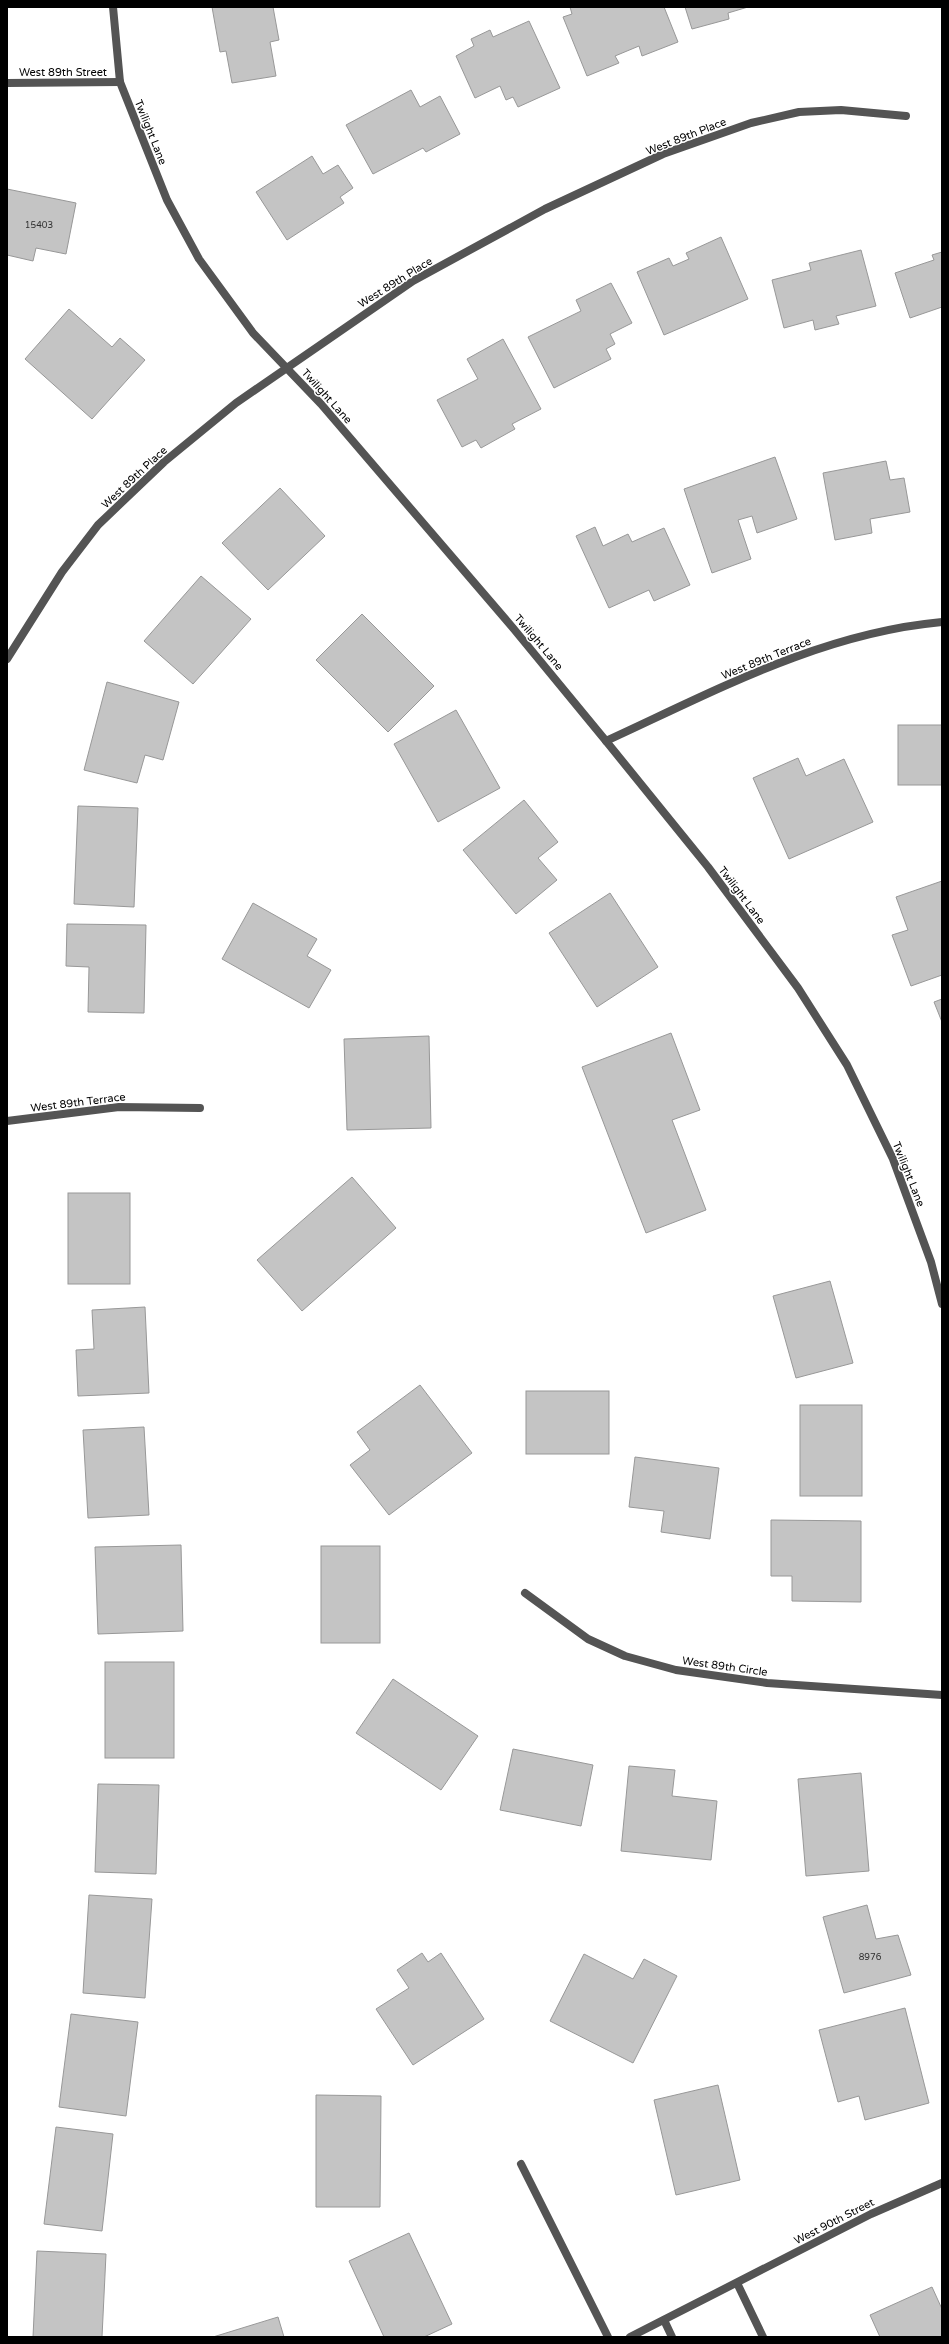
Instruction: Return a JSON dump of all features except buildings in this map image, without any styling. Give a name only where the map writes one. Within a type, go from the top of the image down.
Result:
[{"type":"street","name":"Twilight Lane","points":[[113,7],[120,82],[167,200],[199,259],[252,333],[321,404],[508,622],[606,741],[708,867],[798,988],[847,1065],[893,1159],[931,1262],[942,1304]]},
{"type":"street","name":"West 89th Street","points":[[7,83],[120,82]]},
{"type":"street","name":"West 89th Place","points":[[7,659],[62,572],[98,525],[164,462],[236,403],[413,281],[545,210],[663,154],[751,123],[799,112],[841,110],[906,116]]},
{"type":"street","name":"West 89th Terrace","points":[[606,741],[758,670],[834,642],[913,625],[942,622]]},
{"type":"street","name":"West 89th Terrace","points":[[7,1121],[119,1106],[200,1108]]},
{"type":"street","name":"West 89th Circle","points":[[525,1593],[588,1639],[625,1656],[676,1670],[767,1683],[942,1695]]},
{"type":"street","points":[[521,2164],[608,2337]]},
{"type":"street","name":"West 90th Street","points":[[630,2337],[871,2214],[942,2183]]},
{"type":"street","points":[[737,2283],[763,2337]]},
{"type":"street","points":[[664,2320],[672,2337]]}]
